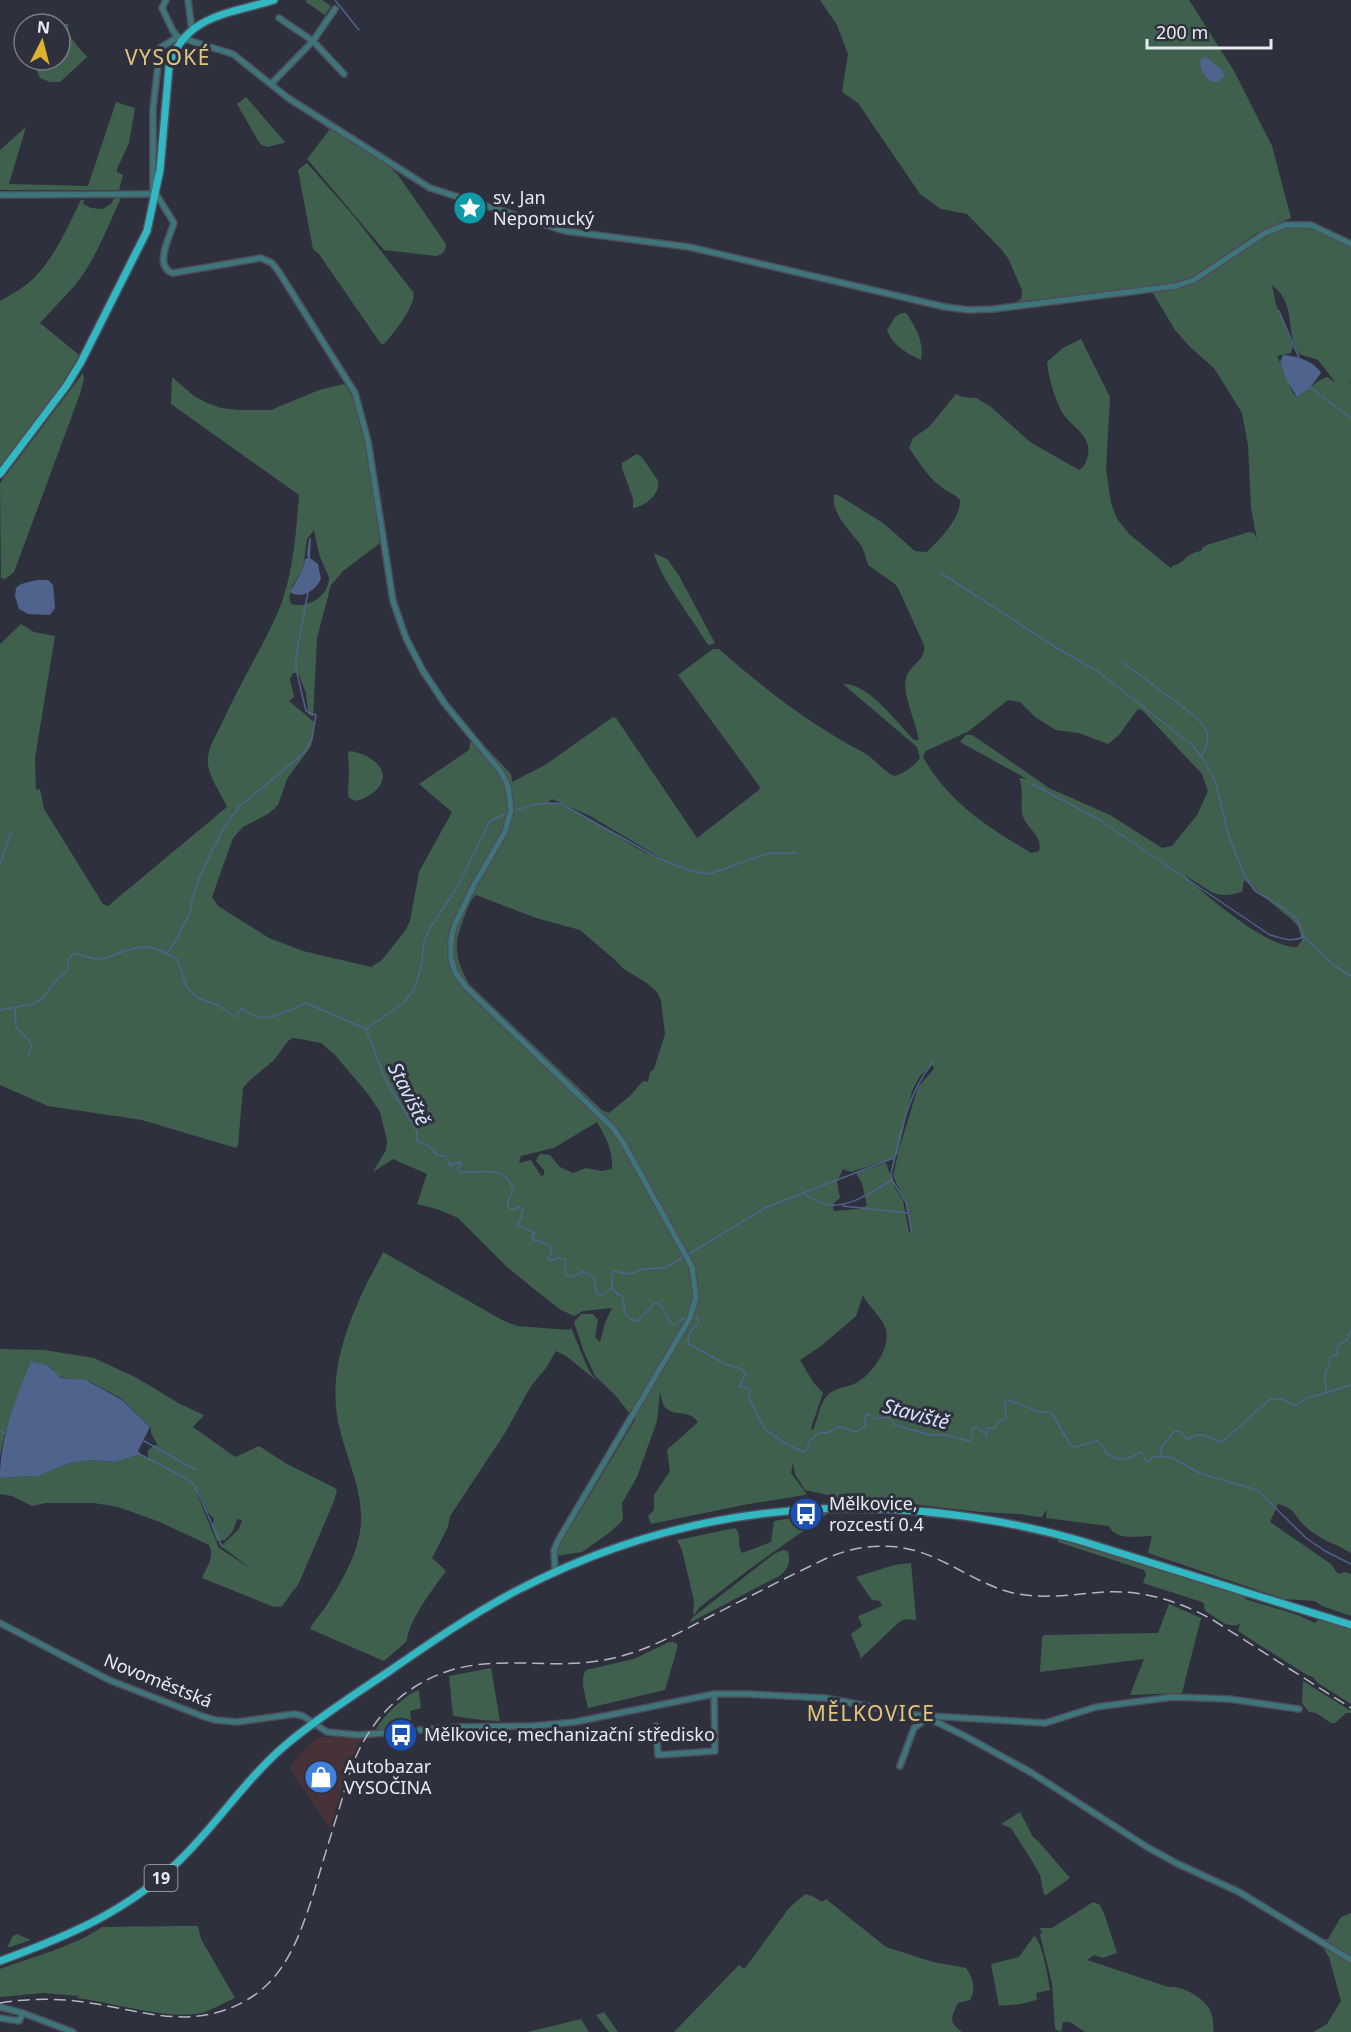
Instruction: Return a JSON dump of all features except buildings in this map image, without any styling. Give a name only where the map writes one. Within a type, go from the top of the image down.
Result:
[{"type":"main road","points":[[0,474],[68,386],[147,231],[161,160],[170,67],[173,54],[181,38],[216,15],[274,0]]},
{"type":"main road","name":"19","points":[[0,1961],[62,1938],[100,1920],[150,1886],[182,1858],[254,1776],[285,1745],[313,1723],[465,1620],[555,1572],[600,1554],[673,1531],[732,1518],[787,1511],[831,1508],[925,1510],[1005,1522],[1053,1533],[1351,1625]]},
{"type":"street","points":[[166,0],[162,8],[173,31],[181,38],[233,54],[288,98],[430,188],[565,231],[689,247],[945,307],[969,310],[1176,286],[1194,280],[1265,233],[1285,225],[1311,225],[1351,244]]},
{"type":"street","points":[[188,0],[192,31]]},
{"type":"street","points":[[271,84],[313,40],[335,9]]},
{"type":"street","points":[[279,18],[313,40],[344,74]]},
{"type":"street","points":[[181,38],[160,48],[153,109],[153,189],[174,223],[163,258],[163,266],[167,271],[173,273],[261,258],[272,263],[355,393],[368,441],[393,601],[406,638],[423,671],[445,704],[501,772],[508,786],[511,799],[505,832],[474,885],[454,926],[451,957],[455,972],[466,987],[613,1128],[692,1267],[696,1297],[690,1318],[559,1539],[554,1550],[555,1572]]},
{"type":"street","points":[[0,195],[156,194]]},
{"type":"street","name":"Novoměstská","points":[[0,1623],[109,1680],[202,1716],[237,1722],[294,1714],[303,1716],[323,1730],[338,1735],[575,1722],[714,1694],[825,1698],[926,1718]]},
{"type":"street","points":[[656,1726],[658,1755],[715,1751],[714,1694]]},
{"type":"street","points":[[900,1766],[914,1728],[930,1716],[1044,1723],[1096,1707],[1173,1697],[1229,1699],[1299,1709]]},
{"type":"street","points":[[926,1718],[965,1736],[1032,1773],[1147,1846],[1176,1863],[1239,1892],[1351,1960]]},
{"type":"street","points":[[0,2007],[73,2032]]},
{"type":"street","points":[[0,2018],[19,2021],[23,2013]]},
{"type":"shaded area","name":"Autobazar VYSOČINA","points":[[319,1737],[362,1738],[350,1761],[330,1828],[289,1768]]},
{"type":"green space","points":[[307,0],[322,0],[331,6],[325,15],[306,2]]},
{"type":"green space","points":[[820,0],[1189,0],[1234,71],[1272,146],[1291,218],[1257,233],[1191,278],[1174,283],[1016,302],[1021,299],[1022,290],[1008,258],[1001,249],[967,214],[941,209],[920,194],[858,103],[842,92],[848,54],[837,25]],"holes":[[[1205,56],[1219,69],[1204,76],[1201,66]]]},
{"type":"green space","points":[[72,38],[77,46],[87,57],[72,71]]},
{"type":"green space","points":[[37,72],[71,72],[60,82],[50,82],[40,78]]},
{"type":"green space","points":[[246,97],[284,143],[267,147],[260,144],[237,104]]},
{"type":"green space","points":[[116,102],[135,108],[129,143],[117,169],[117,172],[123,175],[119,190],[0,190],[0,150],[26,127],[9,184],[88,186]]},
{"type":"green space","points":[[330,129],[389,166],[398,175],[446,244],[442,253],[436,256],[384,250],[307,159]]},
{"type":"green space","points":[[307,163],[352,214],[413,292],[408,312],[384,344],[381,344],[319,254],[313,249],[298,170]]},
{"type":"green space","points":[[114,198],[121,198],[86,270],[40,323],[79,355],[52,399],[0,466],[0,301],[35,277],[61,240],[81,200],[84,200],[83,204],[91,208],[103,209],[111,204]]},
{"type":"green space","points":[[1293,227],[1309,229],[1323,233],[1351,247],[1351,381],[1348,384],[1351,382],[1351,1553],[1311,1531],[1291,1510],[1284,1506],[1278,1504],[1270,1522],[1331,1564],[1338,1574],[1345,1572],[1351,1574],[1351,1616],[1322,1606],[1315,1601],[1284,1599],[1148,1553],[1152,1536],[1122,1536],[1112,1531],[1109,1526],[1046,1518],[1047,1509],[1042,1517],[1039,1517],[894,1502],[843,1502],[836,1497],[805,1490],[795,1474],[793,1462],[791,1473],[806,1493],[805,1495],[651,1524],[648,1516],[654,1510],[654,1495],[670,1471],[667,1450],[698,1422],[690,1415],[668,1410],[663,1405],[660,1392],[657,1421],[637,1477],[622,1503],[621,1522],[582,1552],[556,1556],[558,1548],[635,1420],[615,1395],[595,1376],[574,1322],[581,1314],[593,1314],[598,1320],[595,1337],[600,1342],[612,1308],[583,1311],[574,1316],[561,1310],[507,1267],[458,1218],[417,1204],[427,1174],[393,1159],[373,1172],[386,1150],[387,1141],[380,1112],[335,1055],[321,1043],[293,1038],[288,1041],[274,1060],[243,1088],[236,1148],[142,1120],[48,1106],[0,1085],[0,644],[21,624],[34,632],[55,636],[35,758],[36,790],[40,789],[44,809],[103,904],[108,906],[227,807],[210,774],[208,759],[210,748],[278,612],[287,584],[295,540],[299,495],[171,404],[172,377],[194,396],[207,403],[221,408],[239,410],[271,410],[319,390],[344,384],[352,396],[364,436],[380,543],[343,571],[331,585],[317,638],[313,717],[308,714],[306,693],[298,673],[293,673],[290,679],[294,697],[289,701],[314,722],[311,746],[287,779],[278,805],[268,814],[243,827],[233,838],[212,897],[218,906],[269,938],[303,951],[371,967],[381,961],[405,931],[410,921],[419,872],[452,812],[419,784],[469,750],[470,743],[479,740],[511,774],[512,782],[545,765],[613,717],[616,718],[697,838],[759,790],[760,787],[678,675],[713,649],[719,649],[788,705],[865,754],[894,776],[905,772],[915,764],[920,758],[917,747],[843,684],[853,685],[863,690],[882,705],[914,740],[919,740],[905,684],[908,673],[923,655],[924,645],[898,588],[868,565],[862,547],[839,516],[834,494],[883,523],[915,551],[927,552],[953,521],[960,500],[931,478],[909,448],[913,438],[929,427],[956,394],[976,398],[990,406],[1030,442],[1079,470],[1084,466],[1088,455],[1087,442],[1062,412],[1052,388],[1047,362],[1063,348],[1081,339],[1110,397],[1106,469],[1111,503],[1117,519],[1129,534],[1172,569],[1172,566],[1201,551],[1207,545],[1249,532],[1254,533],[1257,539],[1251,508],[1248,445],[1242,413],[1214,368],[1175,330],[1153,293],[1194,284],[1256,242]],"holes":[[[1272,285],[1285,301],[1292,336],[1299,354],[1318,360],[1336,383],[1327,377],[1297,397],[1293,393],[1277,356],[1291,353],[1293,346],[1276,304]],[[314,530],[320,557],[329,577],[328,585],[315,600],[303,605],[291,604],[289,597],[293,585],[303,569],[307,539]],[[1008,700],[1020,702],[1035,717],[1056,730],[1079,733],[1108,744],[1119,735],[1138,709],[1142,710],[1202,774],[1208,791],[1197,815],[1172,846],[1162,848],[1110,815],[1049,788],[972,735],[966,735],[960,742],[1027,779],[1019,778],[1022,788],[1022,812],[1040,846],[1039,851],[1031,853],[1000,834],[957,801],[933,773],[923,757],[926,751],[969,731]],[[552,799],[590,816],[664,860],[636,847],[559,804],[547,803]],[[1185,876],[1212,892],[1224,895],[1242,892],[1244,880],[1298,926],[1302,940],[1297,947],[1285,945],[1271,940],[1238,920],[1207,896]],[[476,895],[536,918],[580,930],[624,969],[657,992],[661,1000],[665,1034],[654,1069],[650,1072],[648,1082],[643,1081],[630,1096],[609,1113],[603,1111],[469,984],[460,966],[457,942],[461,925]],[[932,1064],[934,1069],[918,1087],[898,1153],[912,1091],[920,1076]],[[597,1122],[610,1150],[612,1169],[601,1171],[586,1168],[573,1173],[560,1167],[550,1155],[541,1154],[536,1161],[544,1170],[544,1175],[541,1176],[531,1160],[519,1163],[521,1156],[554,1148]],[[898,1154],[893,1176],[907,1205],[911,1232],[909,1232],[903,1200],[895,1188],[886,1163],[856,1173],[862,1183],[867,1206],[835,1211],[834,1203],[840,1198],[837,1182],[843,1169],[851,1172],[894,1158]],[[863,1295],[879,1316],[886,1330],[886,1344],[874,1367],[862,1379],[827,1396],[822,1403],[813,1430],[811,1428],[823,1393],[813,1382],[800,1360],[821,1346],[856,1316]]]},
{"type":"green space","points":[[906,313],[918,335],[922,353],[921,360],[897,345],[889,335],[887,330],[895,317]]},
{"type":"green space","points":[[83,373],[84,379],[80,394],[14,572],[5,579],[1,578],[0,483]]},
{"type":"green space","points":[[637,454],[655,476],[658,486],[651,499],[633,508],[633,499],[622,463]]},
{"type":"green space","points":[[654,553],[667,559],[678,574],[715,643],[709,645],[706,642],[669,586]]},
{"type":"green space","points":[[351,751],[373,760],[382,774],[382,781],[378,788],[357,801],[349,798],[348,793],[348,752]]},
{"type":"green space","points":[[383,1252],[502,1320],[517,1326],[569,1330],[571,1328],[589,1371],[597,1381],[566,1356],[556,1351],[531,1386],[505,1433],[450,1516],[448,1527],[432,1558],[446,1571],[416,1615],[407,1641],[384,1661],[310,1629],[346,1573],[359,1537],[360,1504],[339,1424],[335,1391],[339,1358],[348,1326]]},
{"type":"green space","points":[[0,1349],[44,1350],[94,1358],[137,1378],[180,1404],[204,1415],[193,1427],[235,1457],[259,1446],[287,1464],[337,1490],[299,1583],[282,1606],[274,1607],[202,1578],[211,1557],[209,1545],[160,1522],[118,1507],[94,1503],[46,1503],[32,1506],[12,1496],[0,1494],[0,1478],[36,1477],[69,1463],[92,1460],[116,1462],[141,1454],[148,1458],[148,1450],[155,1445],[158,1446],[151,1433],[151,1428],[122,1399],[89,1381],[64,1378],[56,1375],[51,1368],[31,1361],[5,1433],[0,1456]],"holes":[[[199,1492],[207,1511],[214,1519],[212,1527],[217,1541],[225,1540],[233,1531],[237,1519],[242,1520],[239,1529],[221,1546],[250,1568],[219,1548],[197,1494]]]},
{"type":"green space","points":[[827,1514],[747,1571],[700,1607],[693,1616],[694,1601],[682,1550],[677,1540],[735,1528],[742,1553],[771,1542],[774,1521]]},
{"type":"green space","points":[[1058,1539],[1245,1596],[1245,1599],[1298,1615],[1315,1623],[1319,1619],[1351,1629],[1351,1704],[1318,1683],[1313,1677],[1238,1631],[1240,1624],[1227,1624],[1205,1611],[1202,1602],[1143,1583],[1146,1574],[1144,1570],[1058,1542]]},
{"type":"green space","points":[[783,1550],[787,1551],[789,1561],[786,1570],[781,1575],[689,1623],[693,1617],[774,1554]]},
{"type":"green space","points":[[911,1563],[916,1620],[905,1619],[898,1623],[861,1658],[851,1634],[862,1626],[858,1616],[882,1606],[880,1601],[872,1600],[856,1577],[894,1565]]},
{"type":"green space","points":[[1169,1604],[1201,1618],[1182,1693],[1130,1695],[1144,1659],[1040,1672],[1044,1635],[1158,1633]]},
{"type":"green space","points":[[669,1642],[677,1644],[677,1649],[665,1690],[588,1708],[583,1684],[586,1670],[634,1659]]},
{"type":"green space","points":[[491,1668],[500,1721],[453,1716],[449,1676]]},
{"type":"green space","points":[[1303,1681],[1351,1713],[1346,1713],[1335,1723],[1331,1723],[1316,1713],[1309,1712],[1302,1703]]},
{"type":"green space","points":[[419,1690],[421,1708],[410,1711],[411,1722],[387,1731],[376,1730],[394,1707]]},
{"type":"green space","points":[[1020,1812],[1033,1837],[1070,1878],[1046,1895],[1044,1895],[1040,1875],[1032,1861],[1011,1828],[1001,1824]]},
{"type":"green space","points":[[805,1894],[822,1902],[826,1899],[886,1947],[933,1962],[966,1968],[973,1984],[972,1996],[970,2000],[958,2003],[952,2019],[954,2025],[962,2032],[674,2032],[739,1965],[744,1969],[746,1967],[789,1908]]},
{"type":"green space","points":[[1093,1902],[1100,1905],[1117,1953],[1103,1958],[1094,1955],[1087,1960],[1191,1993],[1209,2008],[1214,2032],[1085,2032],[1070,2022],[1063,2022],[1061,2032],[1055,2029],[1052,1983],[1040,1935],[1042,1932],[1039,1928],[1052,1928]]},
{"type":"green space","points":[[1351,1913],[1351,1957],[1323,1940],[1328,1939],[1341,1917]]},
{"type":"green space","points":[[198,1926],[201,1939],[235,1998],[205,2012],[177,2015],[77,1998],[79,1996],[43,1993],[0,1997],[0,1969],[66,1945],[102,1927]]},
{"type":"green space","points":[[17,1934],[31,1940],[7,1948],[13,1936]]},
{"type":"green space","points":[[1034,1936],[1042,1953],[1050,1990],[1036,1993],[1037,2000],[999,2006],[991,1964],[1019,1957]]},
{"type":"green space","points":[[1323,1947],[1351,1964],[1351,2032],[1313,2032],[1327,2024],[1341,2001],[1329,1957]]},
{"type":"green space","points":[[604,2012],[618,2032],[609,2032],[596,2015]]},
{"type":"green space","points":[[581,2019],[589,2032],[528,2032]]},
{"type":"water","points":[[1205,56],[1223,71],[1224,76],[1218,82],[1207,78],[1203,72],[1200,61]]},
{"type":"water","points":[[1283,355],[1305,360],[1321,373],[1309,389],[1297,397],[1286,379],[1280,362]]},
{"type":"water","points":[[311,538],[310,558],[318,564],[321,579],[308,593],[299,595],[290,592],[303,569],[305,559],[308,558],[309,539]]},
{"type":"water","points":[[48,580],[53,585],[55,608],[50,615],[28,614],[19,609],[15,596],[16,588],[21,584]]},
{"type":"water","points":[[31,1361],[48,1366],[61,1378],[86,1380],[122,1400],[150,1427],[138,1451],[141,1454],[116,1462],[92,1460],[69,1463],[36,1477],[0,1478],[6,1433]]},
{"type":"waterway","points":[[335,0],[359,30]]},
{"type":"waterway","points":[[1279,311],[1300,360]]},
{"type":"waterway","points":[[1309,387],[1351,418]]},
{"type":"waterway","points":[[941,573],[1060,650],[1097,671],[1192,745],[1206,763],[1216,784],[1228,834],[1244,875],[1255,891],[1297,919],[1304,937],[1335,966],[1351,976]]},
{"type":"waterway","points":[[167,953],[190,914],[199,879],[224,828],[239,807],[305,752],[312,739],[316,715],[306,711],[296,669],[296,656],[308,592]]},
{"type":"waterway","points":[[1121,661],[1200,721],[1208,735],[1207,744],[1201,756]]},
{"type":"waterway","points":[[1032,784],[1098,819],[1270,935],[1290,940],[1303,937]]},
{"type":"waterway","points":[[513,811],[538,804],[562,804],[658,858],[688,870],[709,874],[770,853],[796,853]]},
{"type":"waterway","points":[[366,1029],[404,1003],[415,987],[422,963],[423,944],[432,925],[458,886],[490,821],[509,812]]},
{"type":"waterway","points":[[0,865],[11,833]]},
{"type":"waterway","name":"Staviště","points":[[0,1010],[33,1004],[43,998],[56,980],[67,971],[69,959],[73,954],[103,959],[137,948],[148,947],[177,959],[187,987],[196,997],[219,1006],[233,1016],[237,1016],[241,1009],[258,1017],[274,1016],[306,1003],[366,1029],[386,1081],[417,1131],[417,1142],[424,1143],[437,1155],[446,1156],[450,1165],[460,1162],[461,1165],[458,1168],[461,1173],[477,1171],[505,1176],[514,1189],[508,1200],[508,1207],[513,1210],[519,1207],[523,1209],[518,1226],[535,1233],[533,1240],[549,1246],[552,1252],[548,1258],[550,1261],[565,1259],[566,1276],[572,1277],[584,1271],[594,1278],[597,1294],[602,1295],[612,1288],[623,1297],[625,1313],[633,1320],[638,1321],[655,1303],[661,1305],[674,1325],[689,1315]]},
{"type":"waterway","points":[[15,1008],[16,1027],[32,1044],[28,1057]]},
{"type":"waterway","points":[[687,1255],[765,1208],[803,1193],[824,1204],[842,1204],[860,1198],[892,1180],[891,1174],[906,1115],[924,1074],[933,1062]]},
{"type":"waterway","points":[[803,1193],[894,1158]]},
{"type":"waterway","points":[[892,1180],[906,1202],[912,1234]]},
{"type":"waterway","points":[[843,1206],[908,1213]]},
{"type":"waterway","points":[[612,1288],[614,1271],[629,1274],[644,1269],[665,1268],[683,1257]]},
{"type":"waterway","name":"Staviště","points":[[694,1315],[697,1316],[699,1323],[689,1335],[689,1344],[725,1364],[742,1369],[745,1374],[740,1386],[750,1389],[749,1399],[763,1426],[776,1437],[801,1451],[805,1452],[811,1440],[820,1432],[827,1433],[839,1427],[857,1432],[865,1426],[865,1416],[868,1414],[875,1419],[888,1417],[895,1425],[930,1435],[946,1435],[969,1441],[972,1437],[972,1429],[977,1427],[987,1436],[987,1428],[995,1428],[998,1421],[1006,1419],[1005,1402],[1008,1400],[1040,1412],[1050,1412],[1071,1446],[1097,1441],[1103,1445],[1107,1454],[1116,1459],[1128,1459],[1141,1452],[1146,1461],[1160,1456],[1162,1446],[1175,1431],[1181,1432],[1187,1439],[1202,1435],[1222,1442],[1270,1399],[1281,1399],[1296,1406],[1306,1398],[1326,1393],[1325,1374],[1330,1364],[1330,1357],[1337,1354],[1338,1345],[1346,1341],[1351,1330]]},
{"type":"waterway","points":[[1326,1393],[1351,1385]]},
{"type":"waterway","points":[[0,1431],[5,1433]]},
{"type":"waterway","points":[[144,1441],[196,1470]]},
{"type":"waterway","points":[[139,1454],[189,1480],[195,1486],[222,1547]]},
{"type":"waterway","points":[[1160,1456],[1173,1458],[1199,1473],[1257,1490],[1306,1538],[1351,1564]]},
{"type":"railway","points":[[0,2003],[56,1999],[184,2017],[215,2013],[237,2005],[255,1995],[270,1982],[292,1950],[314,1892],[357,1753],[377,1721],[390,1706],[413,1688],[438,1675],[463,1667],[512,1663],[562,1664],[627,1655],[664,1640],[825,1559],[852,1550],[880,1546],[908,1549],[935,1558],[996,1588],[1018,1594],[1050,1596],[1119,1592],[1147,1595],[1174,1602],[1213,1620],[1351,1708]]},
{"type":"place","name":"sv. Jan Nepomucký","points":[[470,208]]},
{"type":"place","name":"Mělkovice, rozcestí 0.4","points":[[806,1514]]},
{"type":"place","name":"Mělkovice, mechanizační středisko","points":[[401,1735]]},
{"type":"place","name":"Autobazar VYSOČINA","points":[[321,1777]]},
{"type":"district","name":"VYSOKÉ","points":[[168,58]]},
{"type":"district","name":"MĚLKOVICE","points":[[871,1714]]}]
